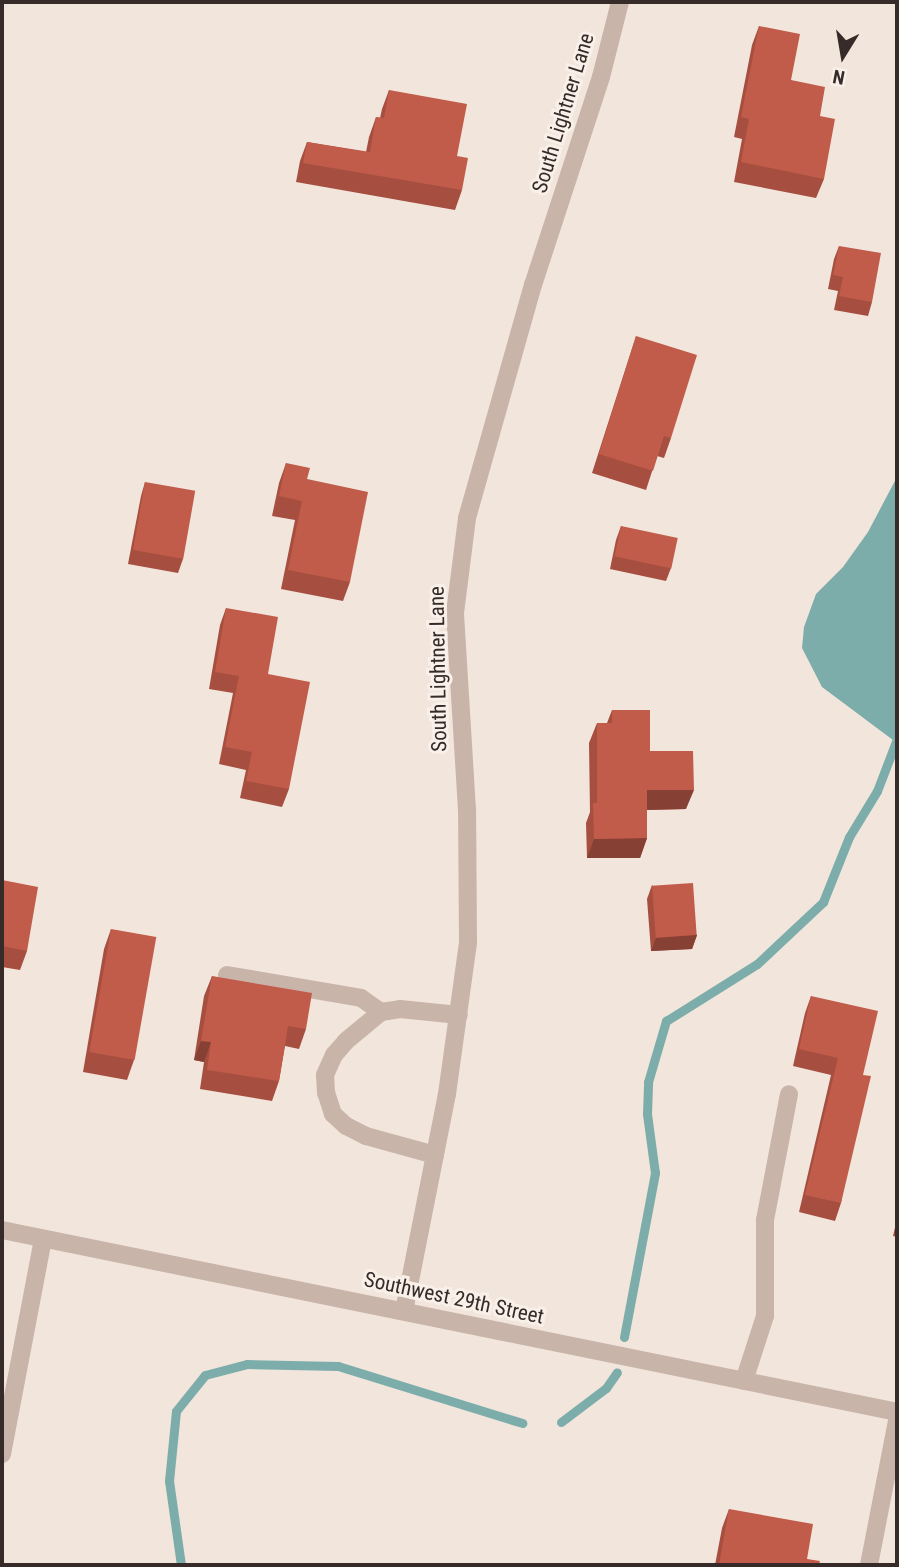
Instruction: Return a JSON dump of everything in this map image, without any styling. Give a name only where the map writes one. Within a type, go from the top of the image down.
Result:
[{"type":"street","name":"South Lightner Lane","points":[[404,1311],[459,1015],[470,897],[455,612],[459,566],[470,505],[490,428],[601,77],[620,2]]},
{"type":"street","points":[[227,975],[361,998],[381,1012]]},
{"type":"street","points":[[435,1155],[366,1136],[346,1126],[333,1114],[326,1093],[325,1075],[334,1055],[346,1041],[381,1012],[400,1009],[459,1015]]},
{"type":"street","points":[[744,1381],[765,1316],[765,1220],[789,1094]]},
{"type":"street","name":"Southwest 29th Street","points":[[2,1230],[897,1412]]},
{"type":"street","points":[[2,1454],[43,1239]]},
{"type":"street","points":[[869,1565],[897,1421]]},
{"type":"water","points":[[897,477],[897,743],[822,687],[802,648],[804,627],[816,594],[843,567],[868,532]]},
{"type":"building","points":[[759,26],[800,34],[791,80],[825,87],[820,116],[835,119],[824,179],[741,162],[749,119],[741,117]]},
{"type":"building","points":[[389,90],[467,104],[457,156],[468,158],[462,190],[303,163],[307,142],[370,152],[376,117],[384,118]]},
{"type":"building","points":[[839,246],[881,253],[872,302],[839,296],[843,277],[833,275]]},
{"type":"building","points":[[636,336],[697,355],[671,438],[664,436],[653,471],[599,454]]},
{"type":"building","points":[[286,463],[310,468],[307,479],[368,492],[350,582],[288,570],[302,501],[279,496]]},
{"type":"building","points":[[145,482],[195,491],[183,559],[133,550]]},
{"type":"building","points":[[621,526],[678,538],[671,568],[615,556]]},
{"type":"building","points":[[226,608],[278,617],[268,674],[310,682],[289,789],[246,781],[252,752],[225,747],[239,676],[215,672]]},
{"type":"building","points":[[612,710],[650,710],[650,751],[693,751],[694,790],[647,790],[647,838],[594,839],[597,723],[612,723]]},
{"type":"building","points":[[2,880],[38,887],[27,951],[2,946]]},
{"type":"building","points":[[693,883],[697,935],[656,938],[652,886]]},
{"type":"building","points":[[111,929],[156,937],[135,1060],[89,1052]]},
{"type":"building","points":[[212,976],[312,993],[306,1029],[288,1026],[279,1081],[207,1070],[211,1042],[201,1041]]},
{"type":"building","points":[[811,996],[878,1011],[863,1075],[871,1076],[841,1203],[805,1195],[838,1058],[799,1049]]},
{"type":"building","points":[[729,1509],[813,1524],[807,1559],[820,1561],[819,1565],[719,1565]]},
{"type":"waterway","points":[[624,1337],[655,1173],[647,1114],[648,1082],[666,1021],[757,964],[823,902],[849,837],[877,791],[897,739]]},
{"type":"waterway","points":[[181,1565],[169,1481],[176,1411],[205,1375],[247,1364],[338,1366],[522,1423]]},
{"type":"waterway","points":[[561,1422],[606,1388],[617,1372]]}]
